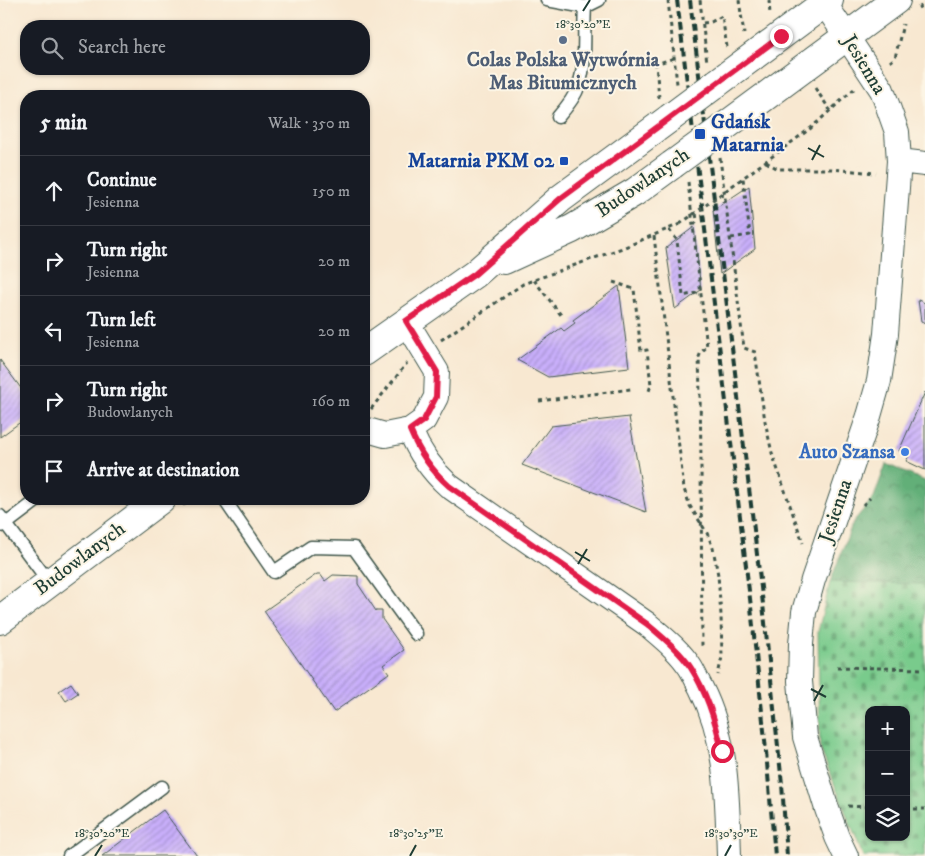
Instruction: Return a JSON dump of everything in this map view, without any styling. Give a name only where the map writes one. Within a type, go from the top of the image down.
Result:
[{"type":"main road","name":"Budowlanych","points":[[370,348],[475,274],[665,110],[825,1]]},
{"type":"main road","name":"Budowlanych","points":[[475,274],[572,229],[635,192],[894,1]]},
{"type":"main road","name":"Budowlanych","points":[[0,620],[153,505]]},
{"type":"street","name":"Jesienna","points":[[825,1],[847,36],[866,78],[882,90],[897,132],[899,168],[886,334],[878,381],[869,416],[817,568],[804,612],[801,644],[802,714],[805,737],[837,837],[846,856]]},
{"type":"street","points":[[899,168],[925,164]]},
{"type":"street","points":[[370,423],[385,435],[410,430],[424,420],[436,397],[437,372],[406,321]]},
{"type":"street","points":[[410,430],[423,457],[449,486],[606,595],[661,636],[690,667],[715,720],[722,751],[727,790],[730,856]]},
{"type":"lane","points":[[547,0],[586,7],[599,0]]},
{"type":"lane","points":[[558,117],[568,105],[579,85],[583,64],[586,7]]},
{"type":"lane","points":[[29,505],[2,522],[50,582]]},
{"type":"lane","points":[[228,505],[274,572],[311,547],[354,548],[416,634]]},
{"type":"lane","points":[[69,856],[162,787]]},
{"type":"path","points":[[700,0],[713,77]]},
{"type":"path","points":[[739,0],[745,37]]},
{"type":"path","points":[[769,0],[770,20]]},
{"type":"path","points":[[370,414],[408,362],[523,284],[669,230],[766,162],[810,128],[866,78],[895,58],[904,19],[894,1]]},
{"type":"path","points":[[703,23],[722,16],[728,50]]},
{"type":"path","points":[[665,110],[656,64],[674,58]]},
{"type":"path","points":[[814,86],[830,110]]},
{"type":"path","points":[[720,155],[744,348],[754,352],[764,421],[772,453],[806,550],[817,568]]},
{"type":"path","points":[[766,162],[778,169],[899,168]]},
{"type":"path","points":[[731,238],[750,234],[743,178]]},
{"type":"path","points":[[722,193],[723,201],[727,202]]},
{"type":"path","points":[[694,225],[698,221],[696,212]]},
{"type":"path","points":[[669,230],[677,240],[683,296],[701,292]]},
{"type":"path","points":[[654,236],[684,489],[690,506],[708,533],[718,575],[722,657],[717,677],[703,692]]},
{"type":"path","points":[[534,280],[560,315]]},
{"type":"path","points":[[613,282],[634,289],[641,351],[647,350],[651,385],[648,394]]},
{"type":"path","points":[[701,352],[699,357],[702,461],[702,649]]},
{"type":"path","points":[[539,401],[631,389]]},
{"type":"path","points":[[837,667],[925,669]]},
{"type":"path","points":[[910,809],[925,809]]},
{"type":"green space","points":[[886,464],[925,481],[925,584],[830,582],[853,522],[874,497]]},
{"type":"green space","points":[[830,582],[925,584],[925,856],[863,856],[820,748],[818,632]]},
{"type":"building","points":[[749,186],[755,249],[720,274],[713,210]]},
{"type":"building","points":[[694,227],[701,290],[675,309],[666,248]]},
{"type":"building","points":[[619,286],[629,367],[548,377],[517,360],[561,328],[564,331],[575,323],[573,320]]},
{"type":"building","points":[[918,300],[925,303],[925,323],[921,321]]},
{"type":"building","points":[[0,360],[20,387],[20,422],[0,437]]},
{"type":"building","points":[[925,392],[925,470],[906,461],[909,456],[899,451]]},
{"type":"building","points":[[629,417],[646,512],[522,465],[551,426]]},
{"type":"building","points":[[317,574],[320,574],[325,581],[333,575],[358,576],[358,584],[376,611],[382,611],[382,619],[404,650],[383,665],[389,673],[334,712],[264,611]]},
{"type":"building","points":[[71,683],[78,693],[66,701],[59,691]]},
{"type":"building","points":[[163,810],[197,856],[102,856]]},
{"type":"railway","points":[[677,0],[751,607],[775,856]]},
{"type":"railway","points":[[690,0],[763,604],[782,784],[787,856]]},
{"type":"place","name":"Colas Polska Wytwórnia Mas Bitumicznych","points":[[563,40]]},
{"type":"place","name":"Gdańsk Matarnia","points":[[700,134]]},
{"type":"place","name":"Matarnia PKM 02","points":[[564,161]]},
{"type":"place","name":"Auto Szansa","points":[[905,452]]},
{"type":"route","points":[[722,751],[715,720],[703,692],[690,667],[671,645],[647,624],[449,486],[430,467],[410,430],[424,420],[436,397],[437,372],[406,321],[475,274],[560,199],[781,36]]}]
